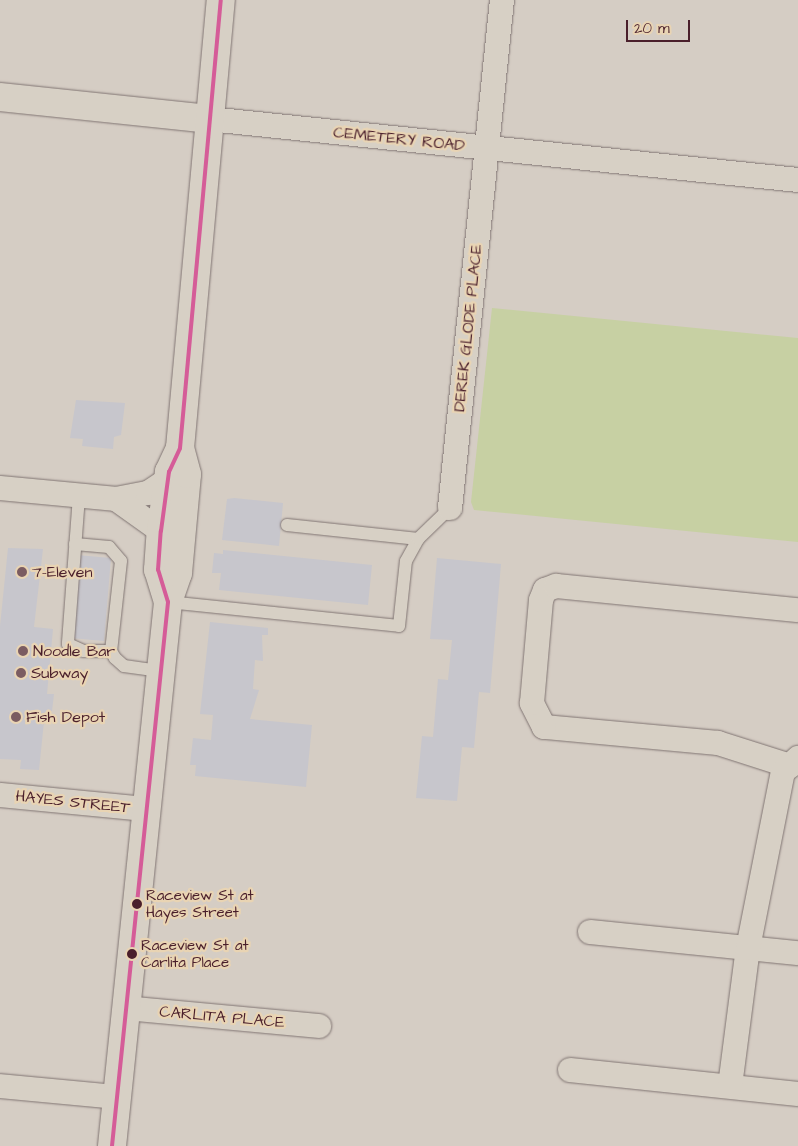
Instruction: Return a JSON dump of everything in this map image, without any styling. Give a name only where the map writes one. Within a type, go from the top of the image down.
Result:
[{"type":"street","points":[[168,602],[158,570],[161,531],[167,480],[180,448],[221,0]]},
{"type":"street","name":"DEREK GLODE PLACE","points":[[450,508],[502,0]]},
{"type":"street","name":"CEMETERY ROAD","points":[[0,97],[798,180]]},
{"type":"street","points":[[112,1146],[124,1008],[168,602],[178,573],[187,474],[180,448]]},
{"type":"street","points":[[0,488],[116,500],[148,493],[167,480]]},
{"type":"street","points":[[116,500],[161,531]]},
{"type":"street","points":[[730,1086],[748,948],[792,767],[718,743],[544,727],[532,703],[541,600],[546,590],[556,586],[798,610]]},
{"type":"street","name":"HAYES STREET","points":[[0,795],[146,809]]},
{"type":"street","points":[[590,932],[798,953]]},
{"type":"street","name":"CARLITA PLACE","points":[[124,1008],[319,1026]]},
{"type":"street","points":[[570,1070],[798,1094]]},
{"type":"street","points":[[0,1086],[116,1097]]},
{"type":"lane","points":[[79,496],[68,644],[84,651],[111,652],[124,666],[161,671]]},
{"type":"lane","points":[[168,602],[400,626],[406,561],[418,539],[450,508]]},
{"type":"lane","points":[[287,525],[418,539]]},
{"type":"lane","points":[[75,544],[109,547],[121,561],[111,652]]},
{"type":"green space","points":[[492,308],[798,338],[798,542],[474,510],[471,502]]},
{"type":"building","points":[[76,400],[125,403],[121,435],[114,437],[113,449],[82,446],[83,439],[70,438]]},
{"type":"building","points":[[227,499],[283,503],[279,546],[222,540]]},
{"type":"building","points":[[8,548],[43,549],[34,627],[53,629],[47,694],[54,694],[52,711],[45,712],[39,770],[20,769],[21,760],[0,759],[0,626]]},
{"type":"building","points":[[223,550],[372,565],[368,605],[219,590],[221,573],[212,573],[214,553],[223,554]]},
{"type":"building","points":[[77,555],[111,558],[104,641],[70,638]]},
{"type":"building","points":[[437,558],[501,564],[490,693],[479,692],[474,748],[462,747],[457,801],[416,798],[422,736],[433,737],[438,679],[448,680],[452,640],[430,639]]},
{"type":"building","points":[[210,622],[268,628],[268,635],[262,635],[263,661],[255,660],[253,689],[259,690],[250,719],[312,725],[306,787],[195,776],[196,765],[190,765],[193,738],[211,740],[213,715],[200,714]]},
{"type":"transit line","points":[[112,1146],[168,602],[158,570],[161,531],[169,472],[180,448],[221,0]]},
{"type":"place","name":"7-Eleven","points":[[22,572]]},
{"type":"place","name":"Noodle Bar","points":[[23,651]]},
{"type":"place","name":"Subway","points":[[21,673]]},
{"type":"place","name":"Fish Depot","points":[[16,717]]},
{"type":"place","name":"Raceview St at Hayes Street","points":[[137,904]]},
{"type":"place","name":"Raceview St at Carlita Place","points":[[132,954]]}]
